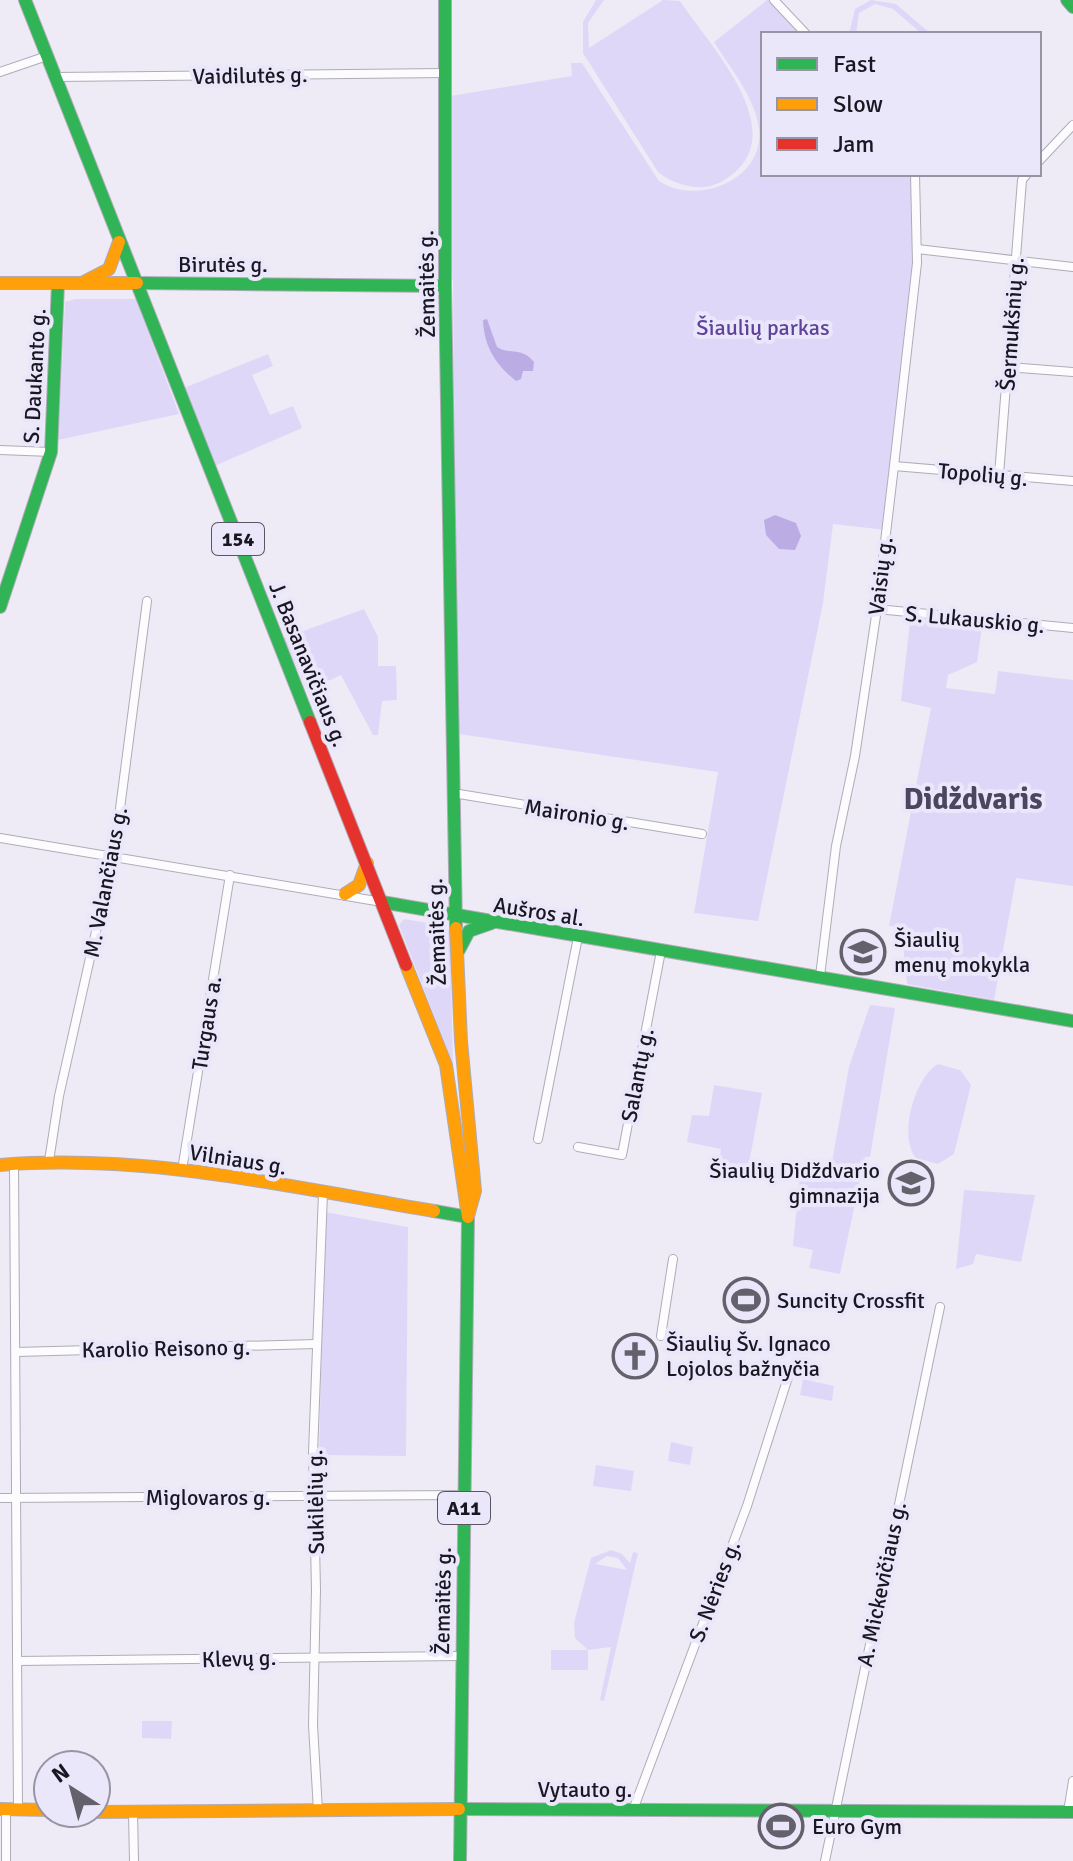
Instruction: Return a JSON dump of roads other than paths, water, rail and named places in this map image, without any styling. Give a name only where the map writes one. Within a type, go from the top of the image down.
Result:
[{"type":"main road","name":"J. Basanavičiaus g.","points":[[25,0],[446,1065],[455,1105],[462,1191],[468,1217]]},
{"type":"main road","name":"Žemaitės g.","points":[[445,0],[445,286],[455,917],[475,1191],[468,1217],[460,1861]]},
{"type":"main road","points":[[1067,0],[1073,7]]},
{"type":"main road","points":[[82,283],[109,269],[120,239]]},
{"type":"main road","name":"Birutės g.","points":[[0,283],[445,286]]},
{"type":"main road","name":"S. Daukanto g.","points":[[0,607],[51,452],[58,283]]},
{"type":"main road","points":[[345,894],[359,885],[367,863]]},
{"type":"main road","name":"Aušros al.","points":[[382,902],[1073,1021]]},
{"type":"main road","points":[[457,961],[461,943],[469,931],[492,923]]},
{"type":"main road","name":"Vilniaus g.","points":[[0,1165],[49,1161],[182,1170],[468,1217]]},
{"type":"main road","points":[[8,1809],[32,1810]]},
{"type":"main road","name":"Vytauto g.","points":[[112,1812],[459,1809],[1070,1812]]},
{"type":"street","points":[[774,0],[804,32]]},
{"type":"street","points":[[0,72],[47,56]]},
{"type":"street","name":"Vaidilutės g.","points":[[56,77],[445,73]]},
{"type":"street","points":[[1041,159],[1073,125]]},
{"type":"street","name":"Vaisių g.","points":[[820,976],[836,846],[855,756],[877,609],[894,466],[917,249],[915,176]]},
{"type":"street","name":"Šermukšnių g.","points":[[999,475],[1022,180],[1025,176]]},
{"type":"street","points":[[917,249],[1073,267]]},
{"type":"street","points":[[1008,367],[1073,372]]},
{"type":"street","points":[[0,450],[51,452]]},
{"type":"street","name":"Topolių g.","points":[[894,466],[1073,481]]},
{"type":"street","name":"M. Valančiaus g.","points":[[49,1161],[59,1096],[113,856],[147,601]]},
{"type":"street","name":"S. Lukauskio g.","points":[[877,609],[1073,628]]},
{"type":"street","name":"Maironio g.","points":[[453,793],[702,834]]},
{"type":"street","name":"Aušros al.","points":[[0,838],[382,902]]},
{"type":"street","name":"Turgaus a.","points":[[182,1170],[230,875]]},
{"type":"street","points":[[538,1139],[578,937]]},
{"type":"street","name":"Salantų g.","points":[[578,1147],[622,1155],[661,951]]},
{"type":"street","points":[[6,1861],[17,1661],[14,1163]]},
{"type":"street","name":"Sukilėlių g.","points":[[318,1811],[313,1725],[313,1496],[323,1193]]},
{"type":"street","points":[[661,1336],[673,1259]]},
{"type":"street","name":"A. Mickevičiaus g.","points":[[825,1861],[940,1307]]},
{"type":"street","name":"Karolio Reisono g.","points":[[16,1352],[316,1344]]},
{"type":"street","name":"S. Nėries g.","points":[[633,1810],[747,1506],[790,1371]]},
{"type":"street","name":"Miglovaros g.","points":[[0,1498],[464,1495]]},
{"type":"street","name":"Klevų g.","points":[[17,1661],[461,1656]]},
{"type":"street","points":[[1070,1812],[1073,1781]]},
{"type":"street","points":[[133,1812],[134,1861]]},
{"type":"place","name":"Šiaulių menų mokykla","points":[[863,952]]},
{"type":"place","name":"Šiaulių Didždvario gimnazija","points":[[911,1183]]},
{"type":"place","name":"Suncity Crossfit","points":[[746,1300]]},
{"type":"place","name":"Šiaulių Šv. Ignaco Lojolos bažnyčia","points":[[635,1356]]},
{"type":"place","name":"Euro Gym","points":[[781,1826]]},
{"type":"district","name":"Didždvaris","points":[[973,799]]},
{"type":"park label","name":"Šiaulių parkas","points":[[763,327]]}]
